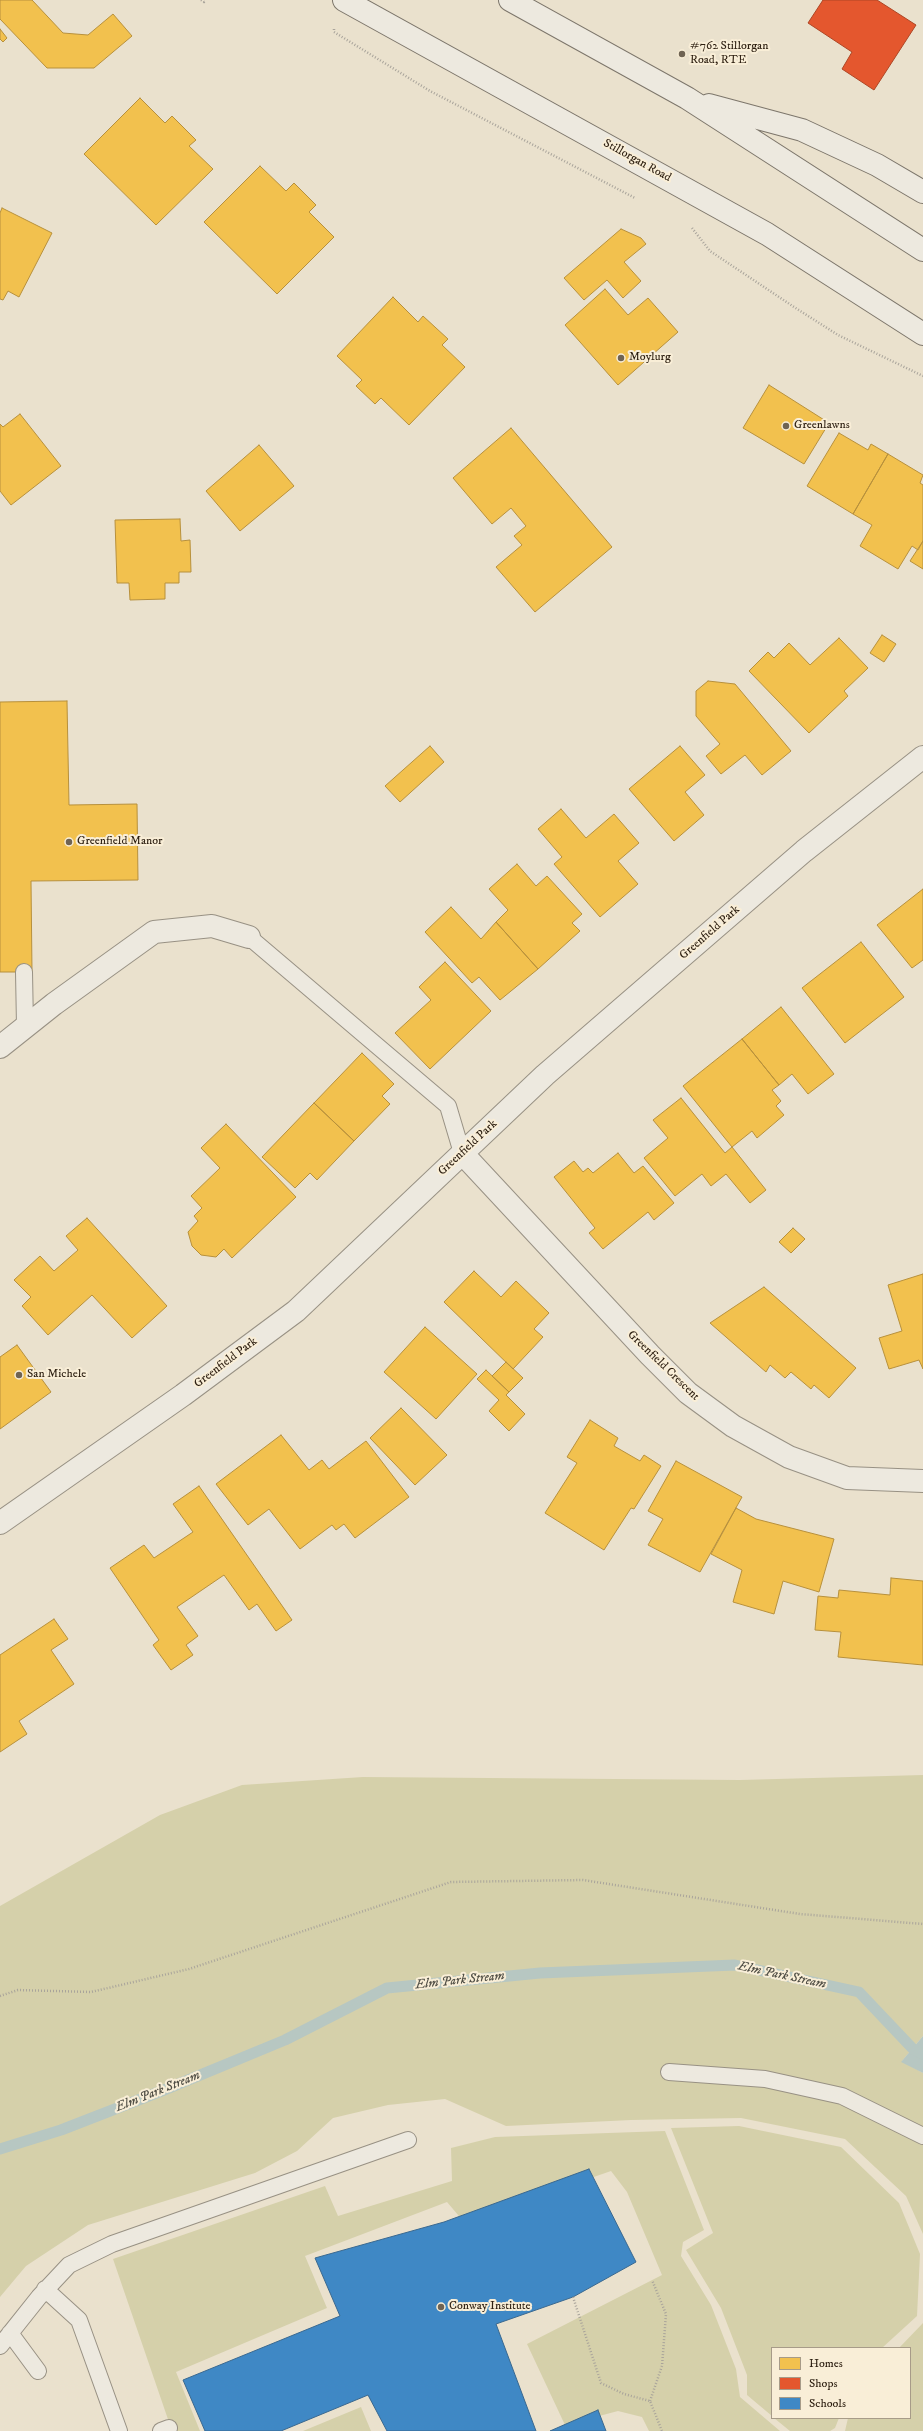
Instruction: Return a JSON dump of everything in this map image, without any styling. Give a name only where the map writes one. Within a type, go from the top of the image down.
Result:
[{"type":"street","name":"Stillorgan Road","points":[[344,0],[767,234],[923,334]]},
{"type":"street","points":[[510,0],[687,98],[923,250]]},
{"type":"street","points":[[687,98],[802,130],[877,165],[923,192]]},
{"type":"street","name":"Greenfield Park","points":[[0,1523],[183,1395],[296,1311],[545,1075],[768,882],[923,757]]},
{"type":"street","points":[[0,1047],[25,1026],[154,932],[212,926],[249,937]]},
{"type":"street","name":"Greenfield Crescent","points":[[462,1153],[650,1355],[688,1393],[733,1426],[789,1457],[847,1478],[923,1481]]},
{"type":"lane","points":[[249,937],[448,1106],[462,1153]]},
{"type":"lane","points":[[24,972],[25,1026]]},
{"type":"lane","points":[[669,2072],[765,2079],[842,2096],[923,2136]]},
{"type":"lane","points":[[0,2346],[45,2290],[69,2265],[112,2244],[408,2140]]},
{"type":"lane","points":[[45,2290],[79,2320],[119,2431]]},
{"type":"lane","points":[[10,2333],[38,2371]]},
{"type":"path","points":[[201,0],[204,2],[205,0]]},
{"type":"path","points":[[334,24],[334,32],[430,91],[640,200]]},
{"type":"path","points":[[689,223],[710,251],[794,307],[838,335],[923,376]]},
{"type":"path","points":[[0,1996],[18,1990],[91,1992],[189,1969],[451,1882],[583,1880],[800,1914],[923,1924]]},
{"type":"path","points":[[652,2280],[666,2314],[662,2366],[650,2400],[662,2431]]},
{"type":"path","points":[[573,2297],[601,2383],[624,2394],[650,2400]]},
{"type":"shaded area","points":[[923,1775],[923,2036],[902,2061],[923,2073],[923,2234],[906,2196],[845,2139],[741,2118],[631,2120],[506,2126],[445,2099],[388,2105],[333,2118],[297,2151],[255,2173],[88,2225],[26,2266],[0,2297],[0,1906],[160,1815],[242,1785],[363,1777],[740,1780]]},
{"type":"shaded area","points":[[923,2036],[923,2073],[901,2062]]},
{"type":"shaded area","points":[[739,2126],[841,2147],[899,2203],[920,2254],[917,2316],[883,2347],[771,2347],[771,2415],[747,2395],[747,2375],[721,2308],[686,2250],[713,2233],[671,2128]]},
{"type":"shaded area","points":[[665,2131],[704,2230],[683,2242],[681,2256],[711,2305],[736,2369],[740,2397],[780,2431],[649,2431],[642,2417],[618,2411],[565,2425],[527,2344],[662,2275],[627,2192],[611,2171],[464,2222],[447,2202],[305,2256],[327,2308],[176,2372],[200,2431],[172,2431],[113,2259],[325,2186],[338,2216],[452,2181],[451,2148],[495,2137]]},
{"type":"shaded area","points":[[923,2323],[923,2431],[845,2431],[848,2419],[911,2419],[911,2347],[900,2347]]},
{"type":"shaded area","points":[[361,2407],[371,2431],[303,2431]]},
{"type":"shaded area","points":[[775,2419],[839,2419],[835,2428],[830,2431],[790,2431]]},
{"type":"building: Homes","points":[[0,0],[32,0],[63,33],[88,35],[113,14],[132,36],[94,68],[47,68],[0,19]]},
{"type":"building: Homes","points":[[0,29],[7,38],[3,42],[0,39]]},
{"type":"building: Homes","points":[[140,98],[165,123],[172,116],[196,140],[189,146],[213,169],[156,225],[84,154]]},
{"type":"building: Homes","points":[[260,166],[286,191],[294,183],[316,205],[309,212],[334,237],[277,294],[204,222]]},
{"type":"building: Homes","points":[[2,208],[52,233],[19,297],[8,291],[3,300],[0,299],[0,213]]},
{"type":"building: Homes","points":[[621,229],[641,238],[646,244],[624,262],[641,281],[623,298],[607,280],[584,300],[564,278]]},
{"type":"building: Homes","name":"Moylurg","points":[[605,289],[628,315],[648,298],[678,332],[618,385],[565,325]]},
{"type":"building: Homes","points":[[393,297],[418,322],[423,316],[448,339],[442,345],[465,367],[409,425],[381,398],[375,404],[356,386],[362,380],[337,356]]},
{"type":"building: Homes","name":"Greenlawns","points":[[769,385],[829,423],[804,464],[743,428]]},
{"type":"building: Homes","points":[[20,414],[61,466],[11,505],[0,491],[0,424],[3,427]]},
{"type":"building: Homes","points":[[511,428],[612,547],[535,612],[496,567],[522,545],[514,536],[526,526],[511,508],[492,524],[453,478]]},
{"type":"building: Homes","points":[[839,433],[868,450],[871,444],[888,454],[853,514],[807,486]]},
{"type":"building: Homes","points":[[259,445],[294,486],[240,531],[206,491]]},
{"type":"building: Homes","points":[[888,454],[923,475],[920,483],[923,485],[923,541],[918,550],[912,546],[898,569],[860,546],[872,525],[853,514]]},
{"type":"building: Homes","points":[[180,519],[181,541],[190,540],[191,572],[179,572],[179,583],[165,583],[165,599],[130,600],[129,583],[117,583],[115,520]]},
{"type":"building: Homes","points":[[923,541],[923,569],[910,561]]},
{"type":"building: Homes","points":[[882,635],[896,644],[884,662],[870,653]]},
{"type":"building: Homes","points":[[839,638],[868,668],[844,691],[848,696],[809,733],[749,671],[768,652],[774,658],[789,643],[810,665]]},
{"type":"building: Homes","points":[[708,681],[735,684],[791,751],[762,775],[745,755],[721,774],[706,756],[720,744],[696,716],[696,691]]},
{"type":"building: Homes","name":"Greenfield Manor","points":[[67,701],[69,805],[137,804],[138,880],[31,881],[32,972],[0,972],[0,702]]},
{"type":"building: Homes","points":[[430,746],[444,762],[400,802],[385,786]]},
{"type":"building: Homes","points":[[680,746],[705,775],[685,792],[704,815],[674,841],[629,789]]},
{"type":"building: Homes","points":[[561,809],[586,838],[614,814],[639,843],[618,861],[638,884],[600,917],[554,864],[562,857],[538,829]]},
{"type":"building: Homes","points":[[517,864],[536,886],[547,876],[582,914],[572,923],[580,931],[538,969],[496,922],[508,910],[489,889]]},
{"type":"building: Homes","points":[[923,889],[923,960],[912,968],[877,925]]},
{"type":"building: Homes","points":[[451,907],[481,939],[496,922],[538,969],[500,1000],[479,977],[472,983],[425,932]]},
{"type":"building: Homes","points":[[861,942],[904,997],[845,1043],[802,988]]},
{"type":"building: Homes","points":[[445,962],[491,1011],[430,1069],[395,1033],[431,1000],[419,987]]},
{"type":"building: Homes","points":[[781,1007],[834,1074],[808,1094],[792,1074],[779,1085],[742,1039]]},
{"type":"building: Homes","points":[[742,1039],[779,1085],[772,1090],[781,1101],[776,1106],[784,1115],[757,1138],[752,1131],[732,1147],[683,1086]]},
{"type":"building: Homes","points":[[362,1053],[394,1084],[382,1096],[390,1104],[354,1141],[314,1103]]},
{"type":"building: Homes","points":[[681,1098],[725,1153],[732,1147],[766,1190],[750,1203],[726,1174],[711,1186],[702,1174],[675,1196],[644,1158],[668,1138],[653,1120]]},
{"type":"building: Homes","points":[[314,1103],[354,1141],[317,1180],[310,1173],[295,1188],[262,1157]]},
{"type":"building: Homes","points":[[226,1124],[296,1197],[232,1258],[224,1249],[216,1257],[201,1255],[192,1246],[188,1232],[198,1221],[194,1216],[202,1208],[191,1196],[220,1168],[201,1148]]},
{"type":"building: Homes","points":[[618,1153],[634,1173],[643,1166],[674,1203],[654,1220],[648,1212],[603,1249],[589,1233],[595,1228],[554,1177],[574,1161],[583,1172],[588,1168],[593,1173]]},
{"type":"building: Homes","points":[[87,1218],[167,1306],[132,1338],[92,1295],[48,1335],[22,1306],[31,1297],[14,1280],[40,1256],[54,1271],[78,1250],[66,1236]]},
{"type":"building: Homes","points":[[793,1228],[805,1239],[791,1253],[779,1242]]},
{"type":"building: Homes","points":[[474,1271],[501,1297],[516,1281],[549,1313],[534,1329],[543,1337],[513,1369],[444,1302]]},
{"type":"building: Homes","points":[[923,1274],[923,1369],[919,1360],[889,1369],[879,1338],[902,1331],[888,1285]]},
{"type":"building: Homes","points":[[764,1287],[856,1368],[829,1398],[814,1385],[811,1389],[791,1372],[785,1378],[770,1365],[766,1372],[710,1323]]},
{"type":"building: Homes","points":[[425,1327],[477,1374],[436,1419],[384,1372]]},
{"type":"building: Homes","name":"San Michele","points":[[17,1345],[51,1392],[0,1429],[0,1357]]},
{"type":"building: Homes","points":[[506,1362],[523,1378],[509,1392],[492,1376]]},
{"type":"building: Homes","points":[[486,1370],[509,1392],[506,1395],[525,1414],[509,1431],[489,1411],[499,1400],[477,1379]]},
{"type":"building: Homes","points":[[401,1408],[447,1455],[415,1485],[370,1438]]},
{"type":"building: Homes","points":[[590,1420],[618,1438],[614,1446],[640,1461],[644,1455],[661,1466],[634,1509],[631,1508],[604,1550],[545,1513],[577,1463],[567,1457]]},
{"type":"building: Homes","points":[[281,1435],[309,1470],[322,1460],[329,1469],[366,1441],[409,1497],[355,1538],[344,1524],[336,1530],[332,1525],[300,1549],[269,1509],[248,1525],[216,1484]]},
{"type":"building: Homes","points":[[676,1461],[742,1497],[700,1572],[648,1545],[663,1519],[648,1511]]},
{"type":"building: Homes","points":[[199,1486],[292,1620],[276,1631],[257,1604],[249,1610],[224,1575],[177,1607],[198,1636],[186,1645],[193,1655],[171,1670],[153,1645],[159,1640],[110,1568],[144,1545],[154,1558],[193,1532],[173,1504]]},
{"type":"building: Homes","points":[[736,1508],[756,1519],[834,1539],[819,1592],[783,1581],[774,1614],[733,1602],[742,1570],[711,1554]]},
{"type":"building: Homes","points":[[891,1578],[923,1581],[923,1665],[838,1657],[841,1632],[815,1630],[818,1596],[838,1598],[839,1590],[890,1595]]},
{"type":"building: Homes","points":[[54,1619],[68,1639],[51,1650],[74,1684],[19,1721],[27,1734],[0,1752],[0,1655]]},
{"type":"building: Shops","points":[[823,0],[877,0],[916,25],[874,90],[842,69],[852,52],[808,23]]},
{"type":"building: Schools","name":"Conway Institute","points":[[589,2169],[636,2262],[573,2297],[496,2324],[536,2431],[387,2431],[368,2395],[281,2431],[205,2431],[183,2380],[340,2316],[315,2258],[444,2222]]},
{"type":"building: Schools","points":[[598,2410],[606,2431],[550,2431]]},
{"type":"waterway","name":"Elm Park Stream","points":[[0,2149],[61,2130],[164,2090],[285,2040],[387,1988],[540,1973],[735,1965],[859,1992],[914,2050],[923,2054]]},
{"type":"place","name":"#762 Stillorgan Road, RTE","points":[[682,54]]},
{"type":"place","name":"Moylurg","points":[[621,358]]},
{"type":"place","name":"Greenlawns","points":[[786,426]]},
{"type":"place","name":"Greenfield Manor","points":[[69,842]]},
{"type":"place","name":"San Michele","points":[[19,1375]]},
{"type":"place","name":"Conway Institute","points":[[441,2307]]}]
